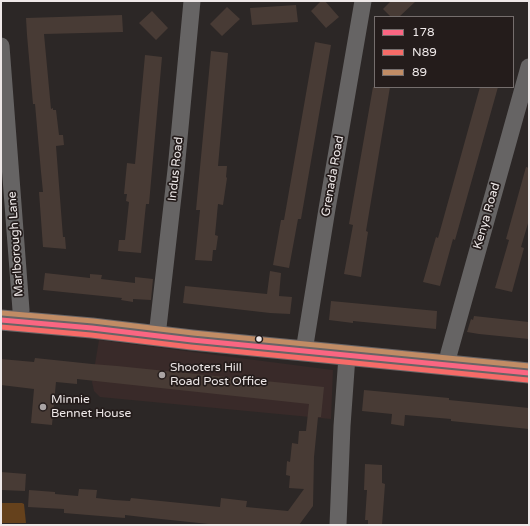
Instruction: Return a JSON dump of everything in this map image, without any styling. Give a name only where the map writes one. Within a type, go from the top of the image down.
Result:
[{"type":"main road","points":[[11,321],[92,328],[347,356],[529,373]]},
{"type":"street","name":"Indus Road","points":[[157,336],[176,170],[192,1]]},
{"type":"street","name":"Grenada Road","points":[[304,351],[363,1]]},
{"type":"street","name":"Marlborough Lane","points":[[1,46],[21,310],[11,321]]},
{"type":"street","name":"Kenya Road","points":[[447,365],[449,353],[529,67]]},
{"type":"street","points":[[338,525],[342,426],[347,356]]},
{"type":"shaded area","points":[[99,340],[333,370],[331,419],[100,397],[94,391],[92,382]]},
{"type":"shaded area","points":[[1,503],[24,504],[26,523],[1,523]]},
{"type":"building","points":[[321,1],[325,1],[339,17],[326,28],[311,11]]},
{"type":"building","points":[[391,1],[416,1],[400,16],[390,16],[383,9]]},
{"type":"building","points":[[296,5],[298,22],[252,25],[250,8]]},
{"type":"building","points":[[227,7],[240,19],[222,36],[210,24]]},
{"type":"building","points":[[152,11],[168,28],[156,40],[139,23]]},
{"type":"building","points":[[122,15],[123,32],[44,34],[51,109],[53,108],[53,110],[56,110],[59,135],[63,135],[64,145],[56,146],[63,237],[65,237],[66,249],[43,247],[39,192],[43,192],[35,104],[33,104],[26,18]]},
{"type":"building","points":[[315,42],[331,45],[301,219],[298,219],[289,268],[273,265],[281,220],[284,220]]},
{"type":"building","points":[[211,51],[228,53],[218,166],[227,166],[227,178],[223,205],[218,204],[215,235],[218,236],[216,250],[213,250],[212,261],[195,260],[200,210],[196,210]]},
{"type":"building","points":[[145,55],[162,57],[149,204],[146,204],[141,253],[118,251],[119,240],[125,240],[129,202],[126,201],[127,194],[124,194],[127,163],[135,164]]},
{"type":"building","points":[[373,87],[390,88],[366,231],[368,232],[361,277],[344,274],[353,225],[349,224]]},
{"type":"building","points":[[480,88],[498,88],[455,240],[453,239],[440,286],[423,282],[436,237],[438,238]]},
{"type":"building","points":[[526,167],[529,168],[529,220],[521,247],[524,248],[512,292],[495,288],[509,240],[506,239]]},
{"type":"building","points":[[270,271],[281,273],[279,296],[292,297],[290,314],[183,303],[185,286],[267,294]]},
{"type":"building","points":[[45,273],[90,278],[90,274],[102,275],[101,279],[135,283],[135,277],[153,279],[151,300],[133,299],[133,302],[121,300],[122,298],[43,290]]},
{"type":"building","points":[[331,301],[437,311],[436,329],[329,320]]},
{"type":"building","points":[[474,316],[529,322],[529,339],[467,332],[471,319],[473,320]]},
{"type":"building","points":[[35,358],[324,387],[321,417],[318,417],[314,457],[313,506],[299,525],[218,525],[125,515],[125,518],[64,513],[64,509],[28,507],[29,490],[78,496],[79,489],[97,490],[96,498],[114,500],[130,501],[131,498],[220,507],[221,498],[247,501],[246,507],[288,511],[304,489],[289,488],[290,476],[286,475],[287,461],[290,462],[292,443],[298,444],[299,431],[306,431],[309,404],[77,379],[77,384],[56,382],[52,425],[31,423],[34,389],[1,385],[1,359],[34,362]]},
{"type":"building","points":[[364,390],[449,398],[449,400],[529,408],[529,429],[405,415],[404,426],[391,424],[392,414],[362,411]]},
{"type":"building","points":[[365,464],[382,465],[382,483],[385,484],[382,525],[368,525],[368,520],[365,520],[367,490],[364,490]]},
{"type":"building","points":[[1,472],[26,474],[25,491],[1,490]]},
{"type":"transit line","name":"89","points":[[2,313],[529,366]]},
{"type":"transit line","name":"178","points":[[1,320],[529,373]]},
{"type":"transit line","name":"N89","points":[[1,327],[528,380]]},
{"type":"place","name":"Shooters Hill Road Post Office","points":[[162,375]]},
{"type":"place","name":"Minnie Bennet House","points":[[43,407]]}]
